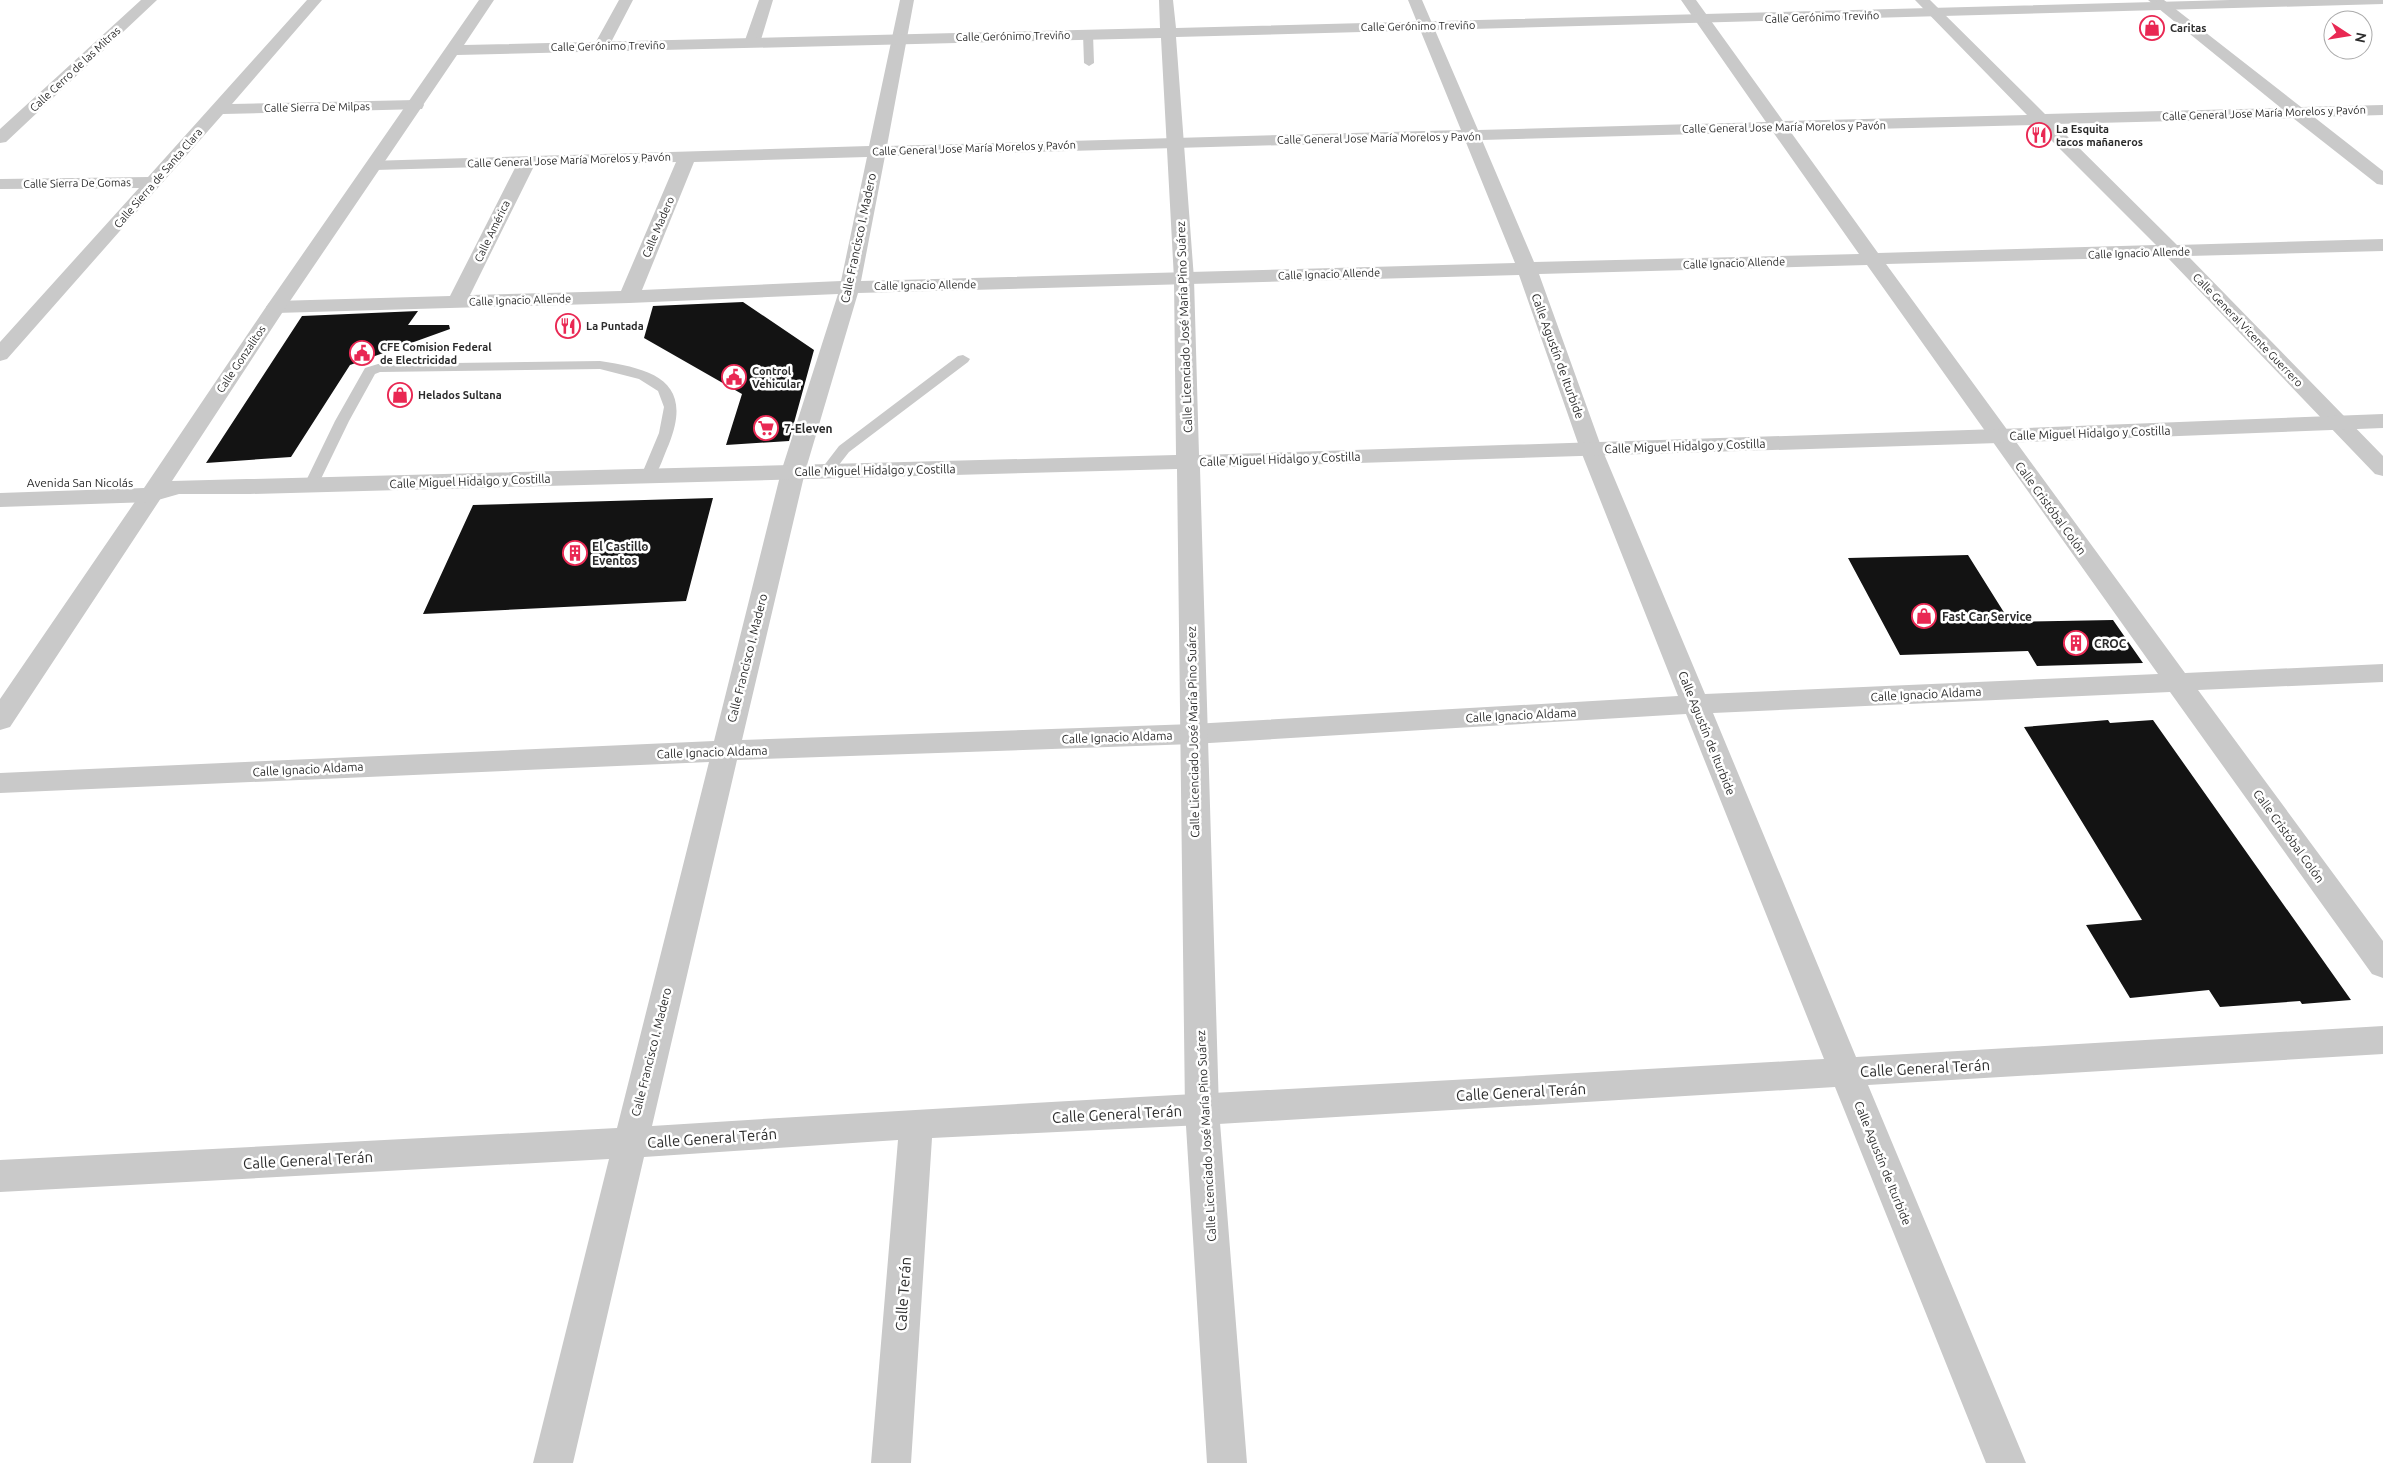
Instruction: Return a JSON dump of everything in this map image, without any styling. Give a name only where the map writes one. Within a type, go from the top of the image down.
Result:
[{"type":"street","name":"Calle Cerro de las Mitras","points":[[0,138],[150,0]]},
{"type":"street","name":"Calle Sierra de Santa Clara","points":[[0,355],[315,0]]},
{"type":"street","name":"Calle Gonzalitos","points":[[0,720],[162,488],[276,307],[487,0]]},
{"type":"street","points":[[601,46],[626,0]]},
{"type":"street","points":[[752,43],[766,0]]},
{"type":"street","name":"Calle Francisco I. Madero","points":[[553,1463],[793,472],[850,287],[907,0]]},
{"type":"street","name":"Calle Licenciado José María Pino Suárez","points":[[1166,0],[1184,278],[1202,1110],[1227,1463]]},
{"type":"street","name":"Calle Agustín de Iturbide","points":[[1415,0],[1527,269],[1591,449],[2006,1463]]},
{"type":"street","name":"Calle Cristóbal Colón","points":[[1688,0],[1999,436],[2383,965]]},
{"type":"street","name":"Calle General Vicente Guerrero","points":[[1922,0],[2173,252],[2383,469]]},
{"type":"street","name":"Calle Gerónimo Treviño","points":[[452,50],[1936,14],[2160,4],[2383,0]]},
{"type":"street","points":[[2160,4],[2383,180]]},
{"type":"street","name":"Calle Sierra De Milpas","points":[[218,109],[416,105]]},
{"type":"street","name":"Calle General Jose María Morelos y Pavón","points":[[375,165],[2383,110]]},
{"type":"street","name":"Calle Madero","points":[[629,297],[687,156]]},
{"type":"street","name":"Calle América","points":[[457,302],[528,161]]},
{"type":"street","name":"Calle Sierra De Gomas","points":[[0,184],[155,182]]},
{"type":"street","name":"Calle Ignacio Allende","points":[[276,307],[629,297],[850,287],[2383,245]]},
{"type":"street","name":"Calle Miguel Hidalgo y Costilla","points":[[162,488],[1188,462],[1999,436],[2383,421]]},
{"type":"street","name":"Avenida San Nicolás","points":[[0,483],[162,488]]},
{"type":"street","name":"Avenida San Nicolás","points":[[0,500],[162,488]]},
{"type":"street","name":"Calle Ignacio Aldama","points":[[0,783],[724,751],[1193,734],[1696,704],[2383,673]]},
{"type":"street","name":"Calle General Terán","points":[[0,1176],[629,1143],[916,1124],[1202,1110],[2383,1040]]},
{"type":"street","name":"Calle Terán","points":[[891,1463],[916,1124]]},
{"type":"lane","points":[[1088,34],[1088,63]]},
{"type":"lane","points":[[826,472],[838,455],[850,443],[963,359]]},
{"type":"lane","points":[[311,485],[342,421],[370,370],[378,368],[600,366],[631,370],[656,383],[666,392],[672,406],[665,434],[648,476]]},
{"type":"building","points":[[743,302],[814,350],[789,441],[726,445],[742,394],[644,338],[653,306]]},
{"type":"building","points":[[418,311],[408,325],[449,325],[450,329],[350,365],[291,457],[206,463],[302,316]]},
{"type":"building","name":"El Castillo Eventos","points":[[713,498],[686,601],[423,614],[473,505]]},
{"type":"building","points":[[1968,555],[2010,622],[2113,620],[2143,663],[2037,666],[2028,651],[1900,655],[1848,558]]},
{"type":"building","points":[[2108,720],[2110,723],[2153,720],[2351,1000],[2302,1004],[2300,1001],[2220,1007],[2209,990],[2130,998],[2086,925],[2142,920],[2024,727]]},
{"type":"place","name":"Caritas","points":[[2152,28]]},
{"type":"place","name":"La Esquita tacos mañaneros","points":[[2039,135]]},
{"type":"place","name":"La Puntada","points":[[568,326]]},
{"type":"place","name":"CFE Comision Federal de Electricidad","points":[[362,353]]},
{"type":"place","name":"Control Vehicular","points":[[734,377]]},
{"type":"place","name":"Helados Sultana","points":[[400,395]]},
{"type":"place","name":"7-Eleven","points":[[766,428]]},
{"type":"place","name":"El Castillo Eventos","points":[[575,553]]},
{"type":"place","name":"Fast Car Service","points":[[1924,616]]},
{"type":"place","name":"CROC","points":[[2076,643]]}]
